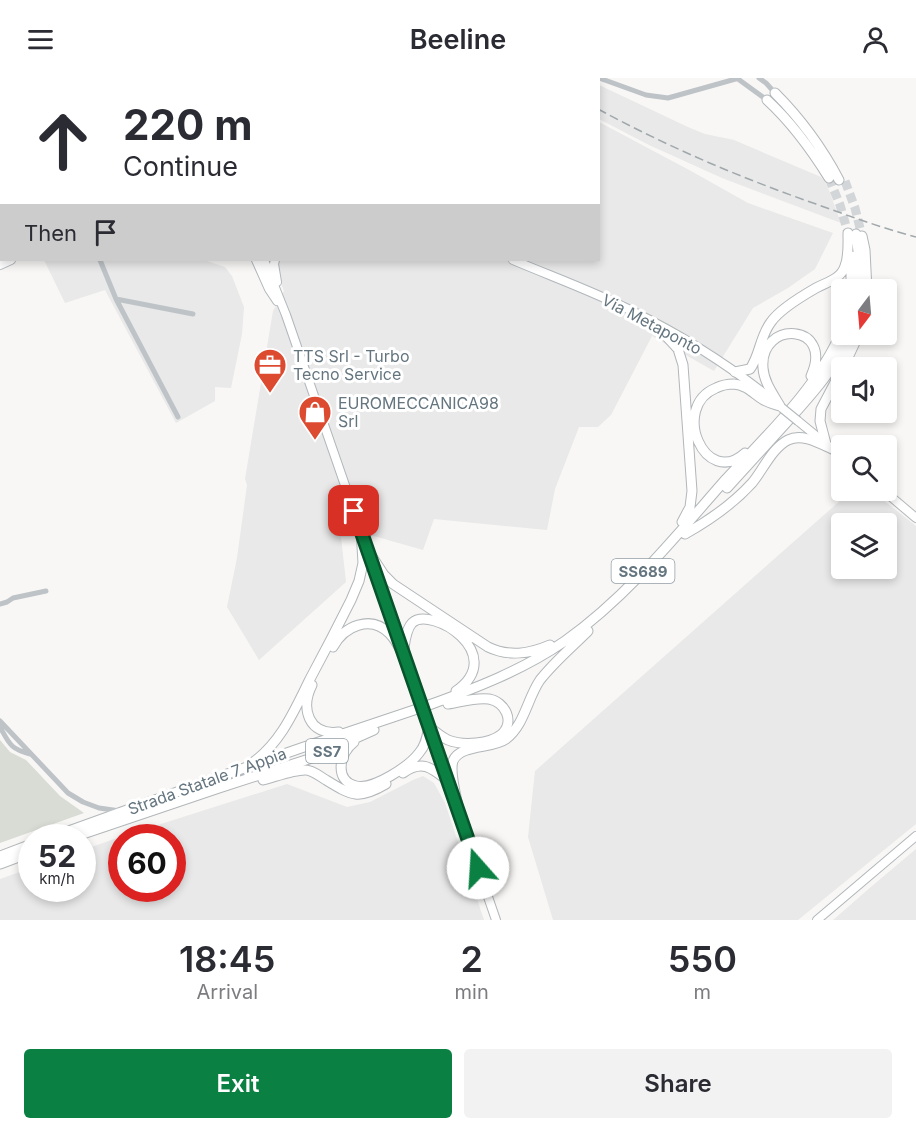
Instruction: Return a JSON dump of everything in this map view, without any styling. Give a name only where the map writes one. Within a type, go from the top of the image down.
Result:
[{"type":"highway","points":[[775,93],[808,130],[842,181]]},
{"type":"highway","points":[[767,100],[785,117],[829,178]]},
{"type":"highway","points":[[851,279],[850,246],[855,234]]},
{"type":"highway","points":[[855,234],[859,279]]},
{"type":"highway","points":[[855,234],[865,250],[866,279]]},
{"type":"highway","points":[[735,372],[750,369],[756,360],[770,322],[780,312],[840,274],[845,267],[855,234]]},
{"type":"highway","points":[[653,322],[678,349],[684,373],[692,497],[689,510],[671,540]]},
{"type":"highway","points":[[781,407],[769,388],[763,365],[770,345],[777,337],[787,333],[807,338],[815,351],[816,363],[802,394]]},
{"type":"highway","name":"SS689","points":[[432,707],[490,688],[531,668],[566,647],[618,597],[769,433],[802,394],[835,345]]},
{"type":"highway","name":"SS689","points":[[587,628],[608,614],[638,586],[820,384],[832,370],[845,345]]},
{"type":"highway","points":[[769,433],[759,438],[738,459],[721,462],[704,452],[699,444],[694,424],[696,409],[700,400],[709,391],[729,384],[744,387],[762,399],[781,407]]},
{"type":"highway","points":[[829,447],[820,421],[821,409],[831,389]]},
{"type":"highway","points":[[685,534],[729,506],[787,440],[798,437],[829,447]]},
{"type":"highway","points":[[244,769],[260,758],[275,742],[351,600],[360,581],[363,562],[361,530]]},
{"type":"highway","points":[[369,552],[393,584],[498,651],[515,654],[534,651],[553,644],[576,628],[587,628]]},
{"type":"highway","points":[[404,654],[409,627],[414,621],[422,618],[432,619],[444,625],[470,645],[475,666],[471,677],[447,701]]},
{"type":"highway","points":[[356,730],[331,733],[318,728],[309,719],[306,708],[309,691],[336,641],[346,630],[358,625],[370,624],[380,626],[389,633],[404,654]]},
{"type":"highway","points":[[459,811],[451,768],[453,759],[466,750],[491,746],[514,732],[540,681],[587,628]]},
{"type":"highway","points":[[368,732],[349,746],[341,759],[341,771],[344,778],[357,787],[377,783],[405,766],[419,754],[425,744],[429,727],[449,740],[463,743],[492,740],[506,728],[507,711],[492,699],[447,701]]},
{"type":"highway","name":"Strada Statale 7 Appia","points":[[88,824],[306,746],[432,707]]},
{"type":"highway","name":"Strada Statale 7 Appia","points":[[96,830],[309,759],[368,732],[432,707]]},
{"type":"highway","points":[[219,788],[303,770],[314,772],[350,793],[360,795],[371,793],[410,768],[421,766],[432,768],[448,781]]},
{"type":"highway","points":[[0,856],[18,849]]},
{"type":"highway","points":[[0,864],[18,857]]},
{"type":"main road","points":[[256,261],[269,289],[286,315]]},
{"type":"main road","points":[[264,261],[286,315],[496,920]]},
{"type":"main road","points":[[274,261],[286,315]]},
{"type":"main road","name":"Via Metaponto","points":[[515,261],[606,299],[653,322],[693,344],[781,407]]},
{"type":"main road","points":[[781,407],[829,447]]},
{"type":"main road","points":[[896,501],[916,518]]},
{"type":"main road","points":[[817,920],[916,836]]},
{"type":"street","points":[[600,78],[646,95],[668,98],[738,79],[767,100]]},
{"type":"street","points":[[759,78],[775,93]]},
{"type":"street","points":[[100,261],[117,299],[178,417]]},
{"type":"street","points":[[117,299],[193,314]]},
{"type":"street","points":[[0,604],[13,598],[45,591]]},
{"type":"street","points":[[0,721],[68,793],[99,808],[125,811]]},
{"type":"street","points":[[0,727],[5,737],[18,751],[31,754]]},
{"type":"shaded area","points":[[600,85],[690,128],[705,134],[734,140],[821,177],[827,185],[841,223],[722,178],[600,120]]},
{"type":"shaded area","points":[[600,123],[748,203],[833,233],[815,269],[753,308],[714,371],[652,336],[611,415],[598,427],[579,427],[555,489],[547,530],[434,519],[423,550],[374,536],[341,537],[346,582],[259,660],[227,607],[237,558],[247,485],[245,479],[273,311],[284,291],[277,272],[279,261],[600,261]]},
{"type":"shaded area","points":[[44,261],[207,261],[225,267],[232,276],[244,307],[242,334],[231,388],[215,387],[215,401],[176,423],[105,290],[65,303]]},
{"type":"shaded area","points":[[840,501],[885,501],[916,526],[916,824],[798,920],[553,920],[528,837],[535,771]]},
{"type":"shaded area","points":[[0,740],[10,752],[26,760],[60,796],[84,813],[53,824],[18,824],[18,837],[0,843]]},
{"type":"shaded area","points":[[423,776],[434,783],[445,803],[484,920],[0,920],[0,879],[18,873],[18,902],[96,902],[96,845],[108,841],[108,902],[186,902],[186,824],[161,824],[287,784],[347,807],[370,802]]},
{"type":"shaded area","points":[[916,849],[916,920],[833,920],[872,886]]},
{"type":"tunnel","points":[[829,178],[848,233]]},
{"type":"tunnel","points":[[845,181],[862,236]]},
{"type":"railway","points":[[600,110],[678,149],[733,173],[853,217],[916,237]]},
{"type":"place","name":"TTS Srl - Turbo Tecno Service","points":[[270,394]]},
{"type":"place","name":"EUROMECCANICA98 Srl","points":[[315,441]]},
{"type":"route","points":[[354,511],[478,868]]}]
